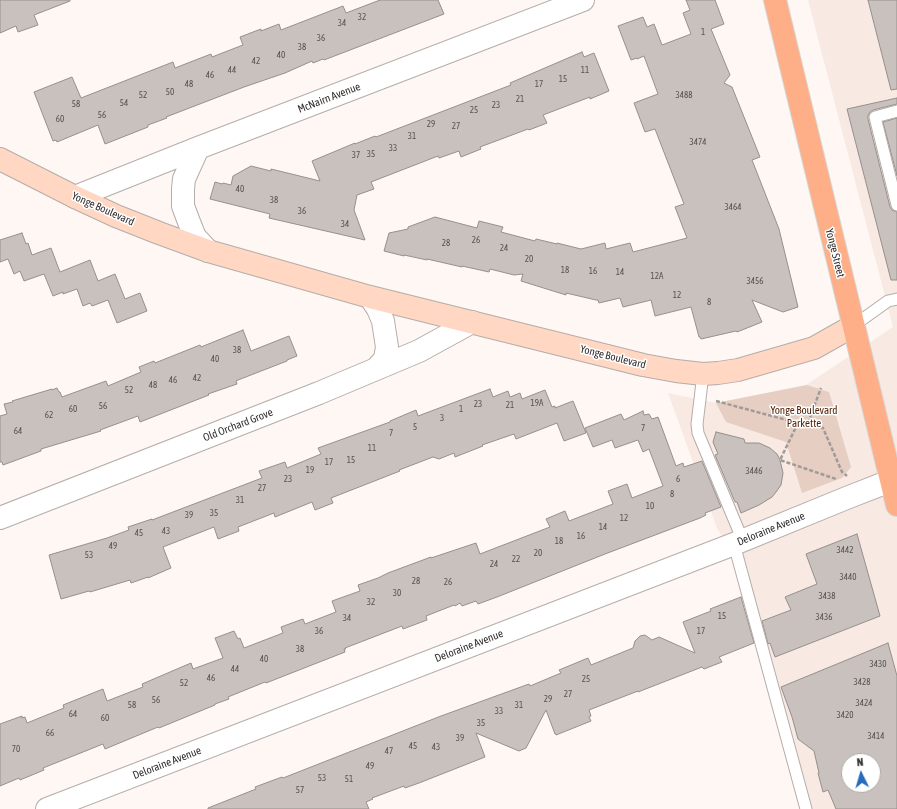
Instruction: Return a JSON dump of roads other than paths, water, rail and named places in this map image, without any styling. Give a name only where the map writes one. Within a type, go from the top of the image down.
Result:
[{"type":"main road","name":"Yonge Street","points":[[775,0],[897,505]]},
{"type":"street","name":"McNairn Avenue","points":[[75,197],[198,148],[583,0]]},
{"type":"street","points":[[198,148],[184,179],[184,206],[195,237],[208,251]]},
{"type":"street","name":"Yonge Boulevard","points":[[0,160],[116,216],[208,251],[370,297],[643,365],[703,374],[738,370],[814,348],[853,326]]},
{"type":"street","points":[[370,297],[378,309],[383,321],[387,347],[385,359],[376,369]]},
{"type":"street","name":"Old Orchard Grove","points":[[0,518],[320,393],[397,361],[472,322]]},
{"type":"street","name":"Deloraine Avenue","points":[[47,809],[739,542],[890,481]]},
{"type":"lane","points":[[897,112],[875,117],[897,205]]},
{"type":"lane","points":[[853,326],[888,301],[897,299]]},
{"type":"lane","points":[[703,374],[697,424],[698,433],[739,542],[806,809]]},
{"type":"park label","name":"Yonge Boulevard Parkette","points":[[804,417]]}]
